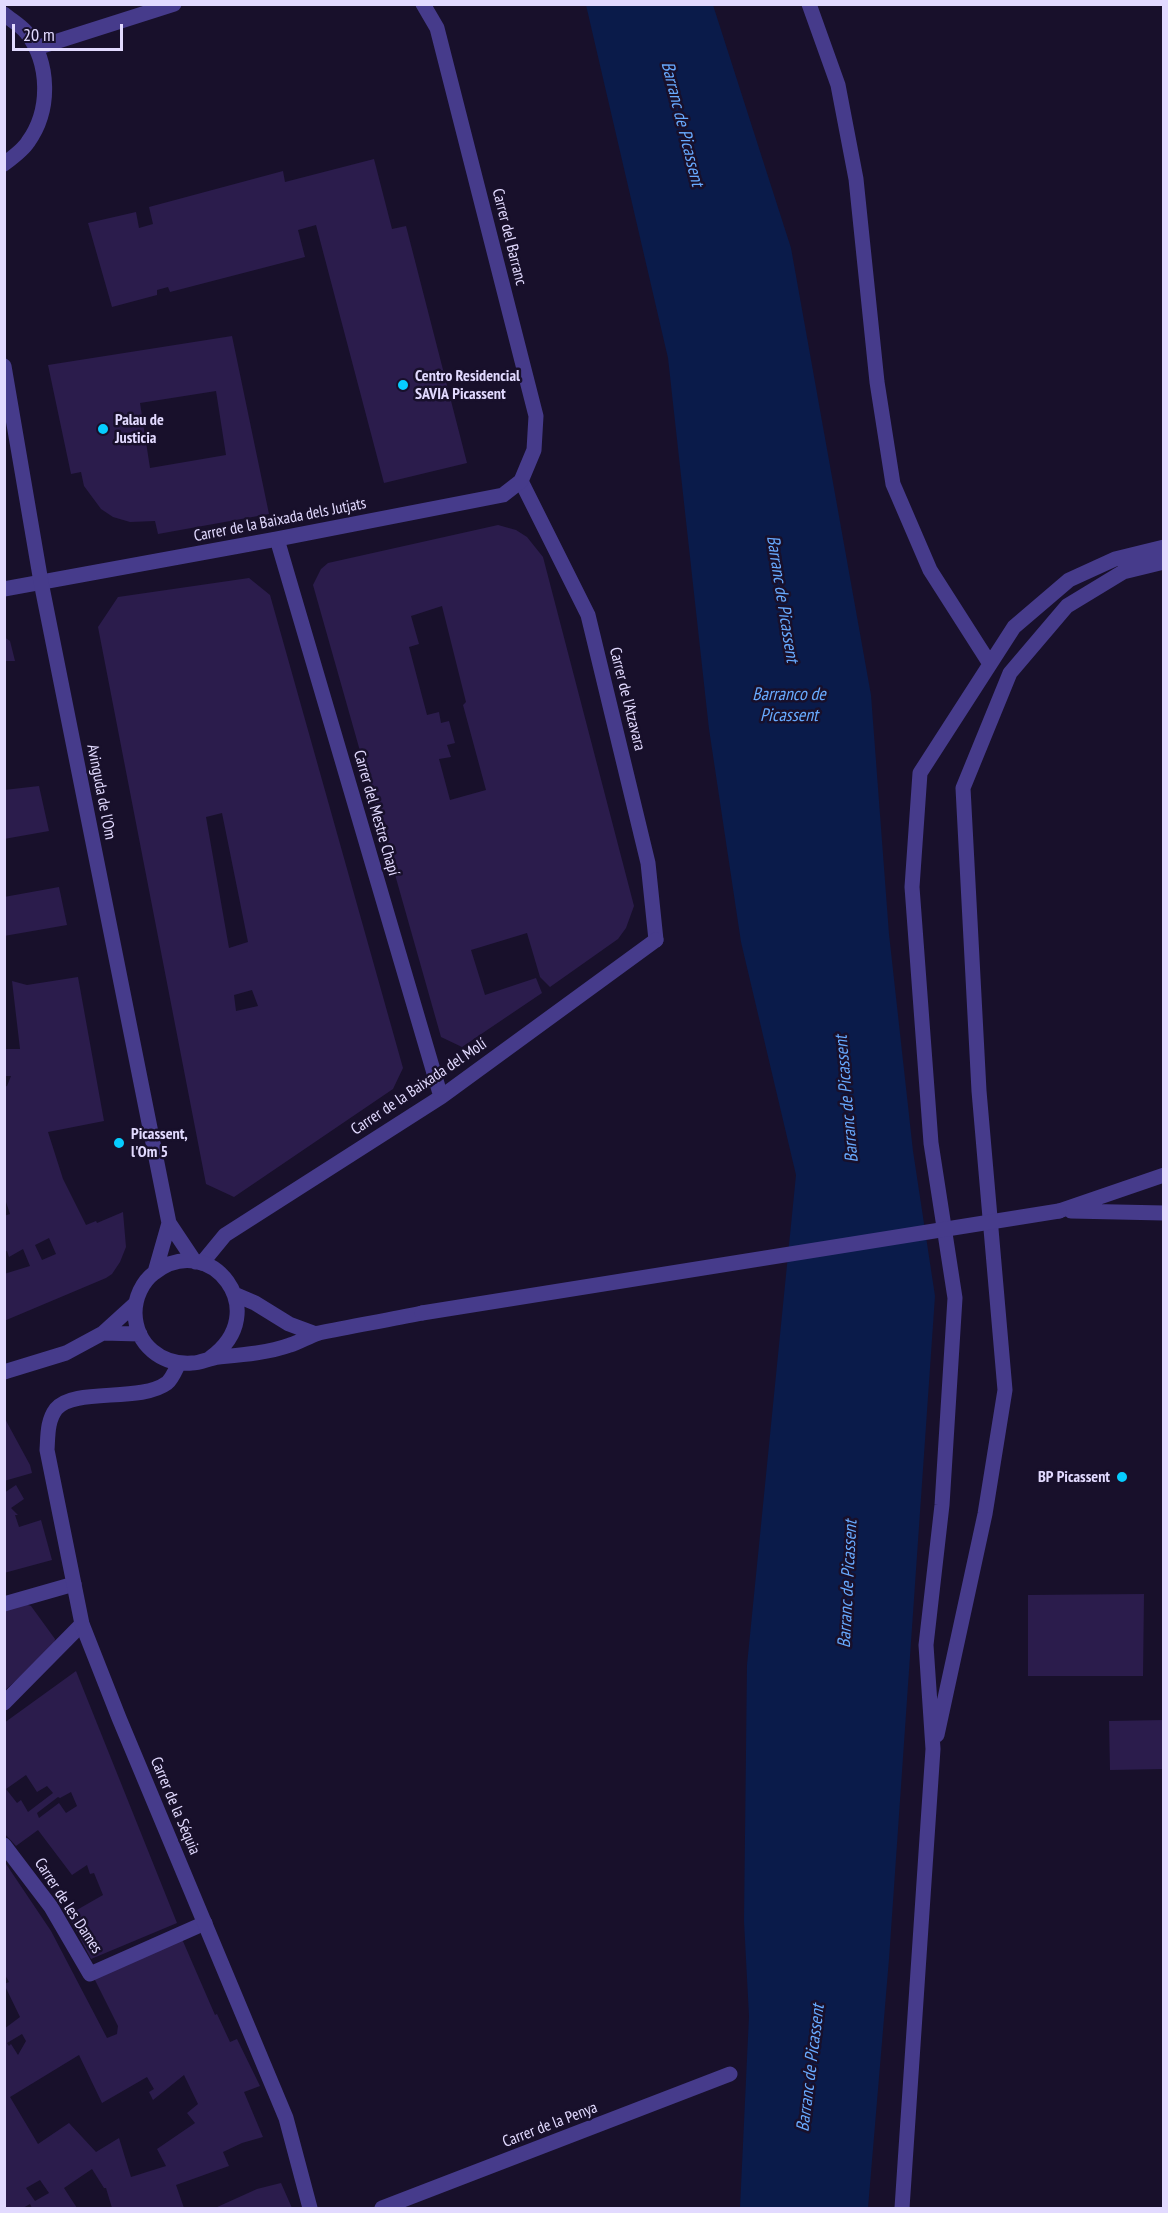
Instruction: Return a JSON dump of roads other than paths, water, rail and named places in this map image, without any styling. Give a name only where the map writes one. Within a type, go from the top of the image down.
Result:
[{"type":"street","points":[[36,48],[174,4]]},
{"type":"street","name":"Carrer del Barranc","points":[[423,4],[436,28],[536,416],[534,450],[521,481]]},
{"type":"street","points":[[809,4],[838,85],[856,179],[877,382],[893,484],[930,570],[990,664]]},
{"type":"street","points":[[4,14],[25,31],[36,48],[46,82],[43,113],[28,142],[4,164]]},
{"type":"street","name":"Avinguda de l'Om","points":[[4,366],[41,582],[169,1223],[199,1262]]},
{"type":"street","name":"Carrer de la Baixada dels Jutjats","points":[[4,589],[503,495],[521,481]]},
{"type":"street","name":"Carrer de l'Atzavara","points":[[521,481],[588,615],[648,863],[656,939]]},
{"type":"street","name":"Carrer del Mestre Chapí","points":[[277,539],[441,1097]]},
{"type":"street","points":[[902,2208],[933,1749],[926,1645],[942,1505],[955,1298],[932,1143],[912,887],[920,773],[1014,627],[1069,580],[1115,559],[1164,547]]},
{"type":"street","points":[[933,1749],[985,1514],[1005,1390],[980,1091],[963,788],[1010,673],[1067,606],[1123,572],[1164,562]]},
{"type":"street","name":"Carrer de la Baixada del Molí","points":[[199,1262],[225,1235],[441,1097],[656,939]]},
{"type":"street","points":[[210,1358],[222,1349],[237,1323],[238,1308],[234,1294],[216,1270],[199,1262],[176,1261],[148,1277],[136,1304],[136,1324],[151,1350],[164,1359],[179,1363],[195,1363],[210,1358],[288,1346],[316,1334],[422,1313],[1059,1211],[1164,1175]]},
{"type":"street","points":[[1059,1211],[1164,1213]]},
{"type":"street","name":"Avinguda de l'Om","points":[[155,1272],[169,1223]]},
{"type":"street","points":[[234,1294],[255,1303],[289,1324],[316,1334]]},
{"type":"street","points":[[4,1372],[66,1353],[102,1333],[136,1304]]},
{"type":"street","points":[[102,1333],[140,1334]]},
{"type":"street","name":"Carrer de la Séquia","points":[[179,1363],[168,1382],[147,1391],[71,1399],[56,1409],[49,1424],[47,1450],[82,1624],[286,2118],[310,2208]]},
{"type":"street","points":[[4,1604],[74,1584]]},
{"type":"street","points":[[4,1703],[82,1624]]},
{"type":"street","name":"Carrer de les Dames","points":[[4,1845],[51,1907],[90,1974],[205,1923]]},
{"type":"street","name":"Carrer de la Penya","points":[[382,2208],[730,2074]]},
{"type":"water","name":"Barranco de Picassent","points":[[586,5],[713,5],[791,248],[871,695],[889,934],[913,1151],[935,1296],[889,1959],[868,2208],[740,2208],[749,2016],[744,1921],[747,1665],[796,1175],[741,942],[709,729],[668,358]]},
{"type":"place","name":"Centro Residencial SAVIA Picassent","points":[[403,385]]},
{"type":"place","name":"Palau de Justicia","points":[[103,429]]},
{"type":"place","name":"Picassent, l'Om 5","points":[[119,1143]]},
{"type":"place","name":"BP Picassent","points":[[1122,1477]]},
{"type":"water label","name":"Barranc de Picassent","points":[[682,124]]},
{"type":"water label","name":"Barranc de Picassent","points":[[782,599]]},
{"type":"water label","name":"Barranc de Picassent","points":[[847,1099]]},
{"type":"water label","name":"Barranc de Picassent","points":[[848,1584]]},
{"type":"water label","name":"Barranc de Picassent","points":[[811,2068]]}]
